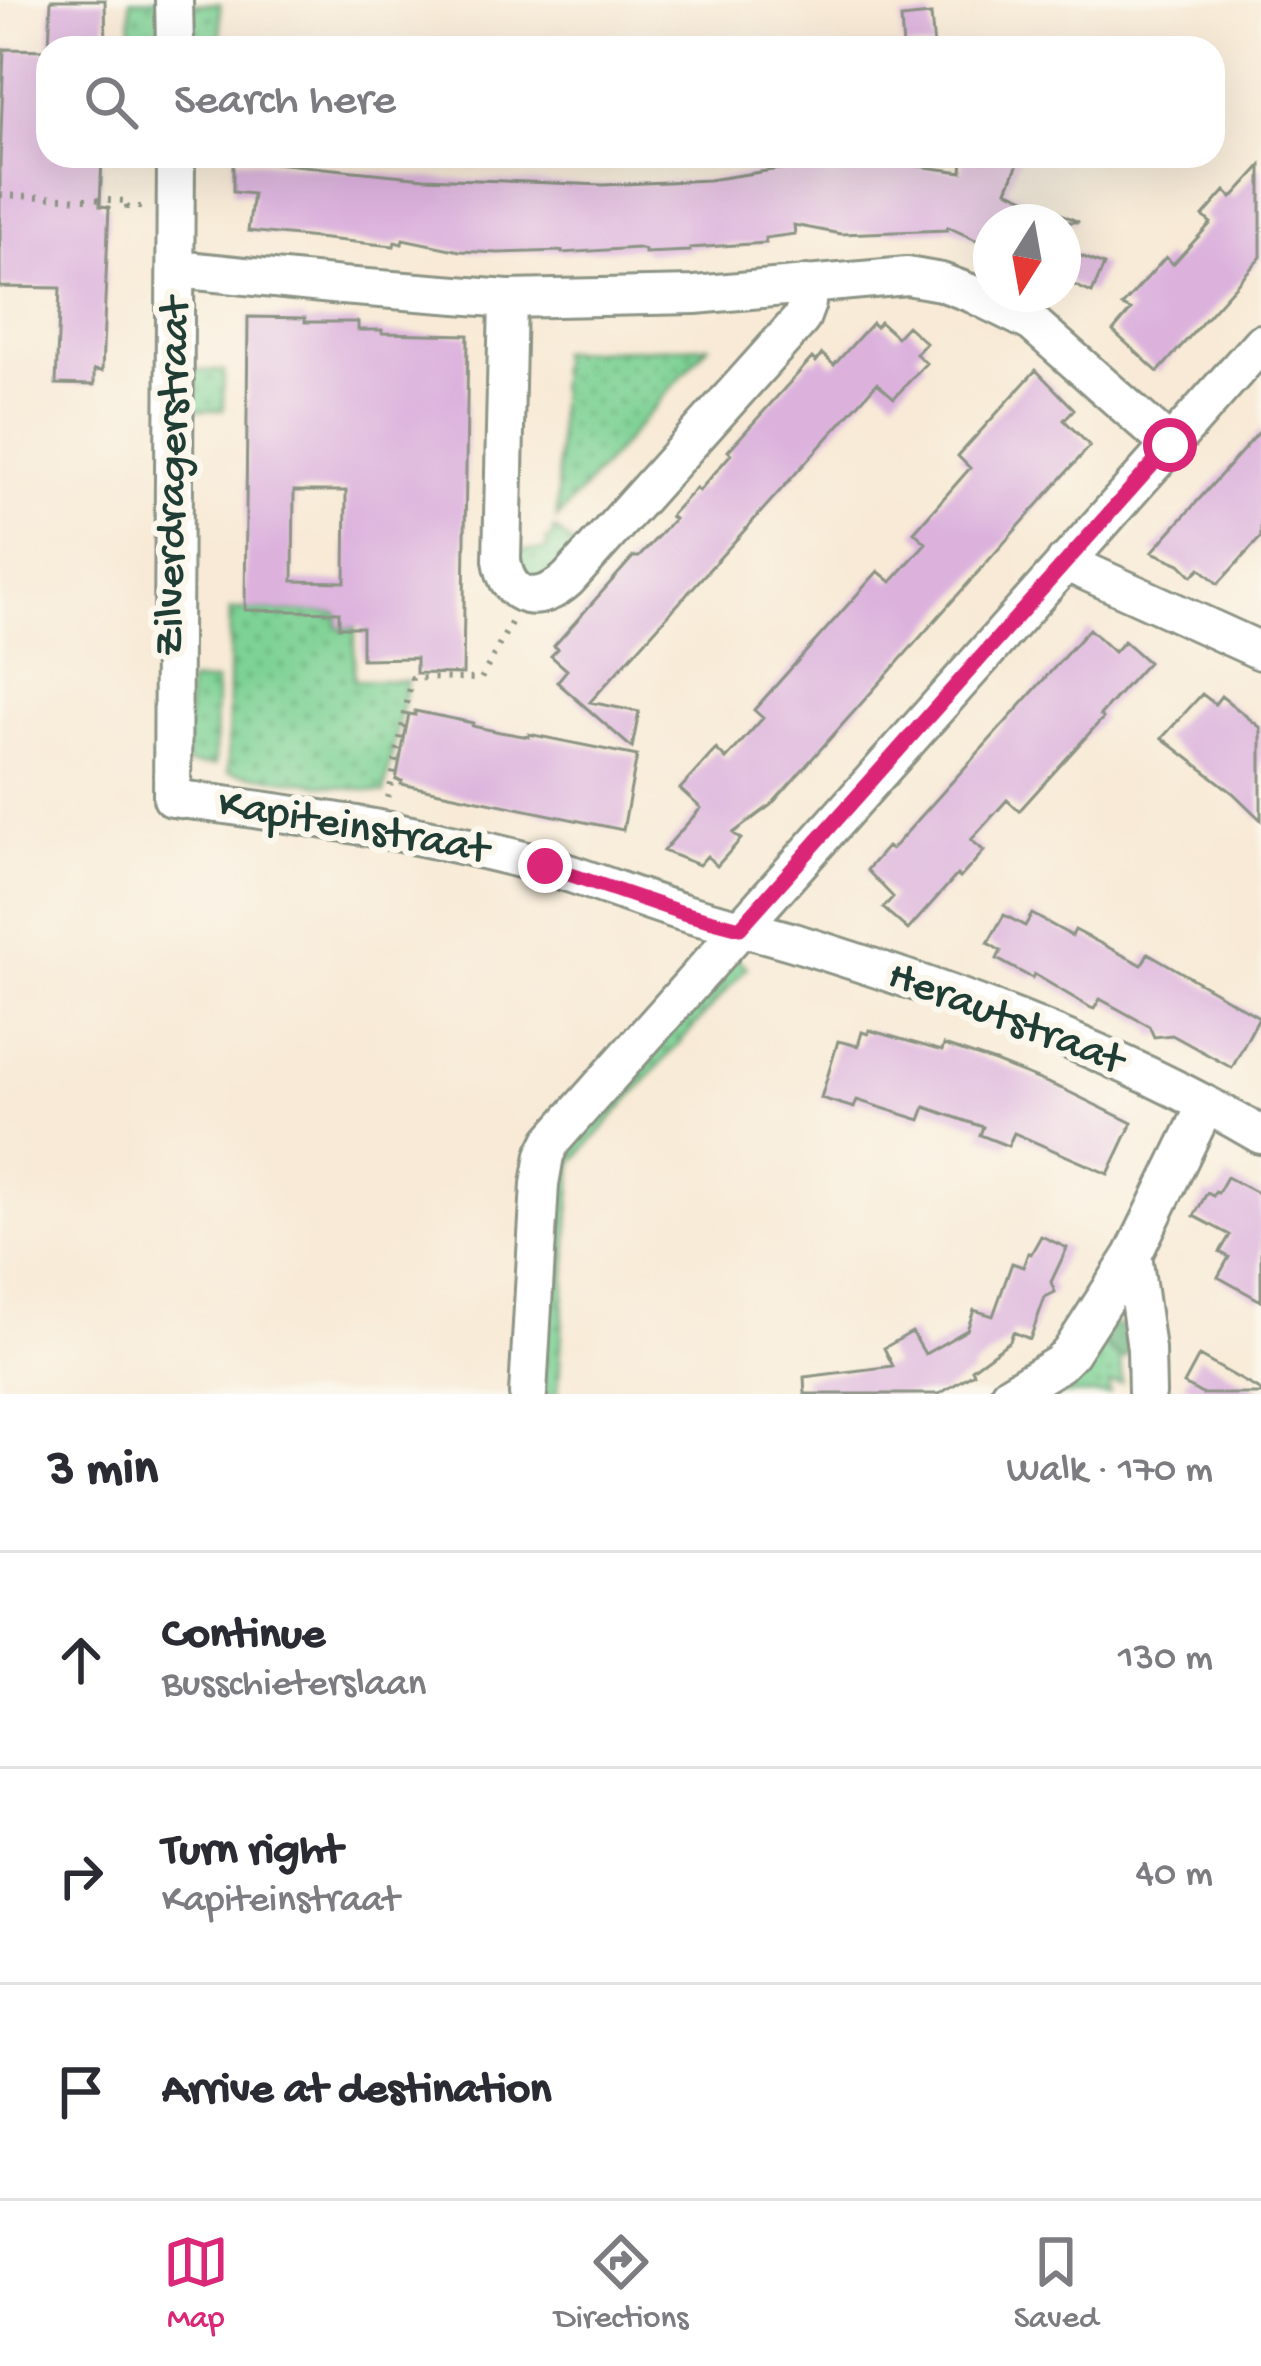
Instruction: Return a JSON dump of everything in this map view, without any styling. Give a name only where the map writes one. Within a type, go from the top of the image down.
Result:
[{"type":"street","points":[[174,0],[175,36]]},
{"type":"street","name":"Zilverdragerstraat","points":[[172,798],[176,168]]},
{"type":"street","points":[[177,268],[508,299],[695,295],[907,276],[941,282],[1033,323],[1170,445]]},
{"type":"street","points":[[508,299],[502,560],[509,582],[537,597],[550,594],[568,579],[801,319],[807,284]]},
{"type":"street","points":[[528,1394],[540,1184],[545,1155],[561,1129],[1261,343]]},
{"type":"street","points":[[1065,562],[1252,648]]},
{"type":"street","name":"Kapiteinstraat","points":[[172,798],[341,820],[432,838],[545,866],[740,928]]},
{"type":"street","name":"Herautstraat","points":[[740,928],[1015,1018],[1131,1067],[1261,1135]]},
{"type":"street","points":[[1009,1394],[1070,1353],[1133,1255],[1206,1106]]},
{"type":"street","points":[[1133,1255],[1147,1394]]},
{"type":"path","points":[[0,195],[177,207]]},
{"type":"path","points":[[405,801],[388,798],[412,678],[481,679],[526,595]]},
{"type":"green space","points":[[130,0],[161,0],[161,36],[131,36]]},
{"type":"green space","points":[[191,4],[220,4],[221,36],[191,36]]},
{"type":"green space","points":[[708,346],[557,519],[559,352]]},
{"type":"green space","points":[[192,370],[224,371],[223,410],[192,410]]},
{"type":"green space","points":[[553,530],[579,550],[552,574],[536,578],[521,565],[516,550],[546,550]]},
{"type":"green space","points":[[230,610],[337,612],[337,627],[355,628],[354,680],[407,681],[384,793],[228,772]]},
{"type":"green space","points":[[188,682],[216,682],[215,765],[187,765]]},
{"type":"green space","points":[[735,957],[747,967],[573,1162],[558,1394],[542,1394],[559,1156]]},
{"type":"green space","points":[[1118,1325],[1128,1332],[1132,1347],[1125,1358],[1094,1337],[1107,1326]]},
{"type":"green space","points":[[1094,1337],[1120,1358],[1122,1383],[1109,1384],[1110,1394],[1051,1394]]},
{"type":"building","points":[[51,0],[105,0],[106,36],[50,36]]},
{"type":"building","points":[[931,15],[933,36],[902,36],[901,18]]},
{"type":"building","points":[[4,49],[36,50],[36,168],[102,168],[100,206],[109,207],[102,371],[94,370],[94,385],[56,384],[60,288],[0,287]]},
{"type":"building","points":[[1261,166],[1261,257],[1158,372],[1113,331],[1131,310],[1122,306],[1166,257],[1173,264],[1211,223],[1203,216],[1225,191],[1232,198]]},
{"type":"building","points":[[233,168],[323,168],[424,178],[603,185],[709,180],[786,168],[962,172],[962,168],[1016,168],[1007,190],[1038,204],[973,204],[973,239],[948,227],[841,234],[794,225],[795,234],[765,238],[766,243],[690,251],[498,253],[403,239],[394,246],[248,231],[253,194],[233,192]]},
{"type":"building","points":[[1081,256],[1104,265],[1092,293],[1081,288]]},
{"type":"building","points":[[248,317],[358,322],[358,330],[382,333],[468,335],[463,674],[416,673],[416,658],[362,659],[362,627],[339,627],[339,612],[245,610]],"holes":[[[294,491],[346,491],[345,582],[293,581]]]},
{"type":"building","points":[[880,322],[897,337],[907,326],[926,343],[916,354],[926,363],[894,398],[877,383],[590,702],[639,712],[632,748],[557,682],[567,670],[551,656],[558,649],[554,646],[633,557],[639,557],[674,519],[670,516],[696,488],[699,491],[731,454],[728,451],[812,358],[816,362],[822,354],[834,365],[872,323],[876,327]]},
{"type":"building","points":[[1036,370],[1074,409],[1064,420],[1090,446],[771,805],[733,833],[741,839],[717,866],[707,856],[699,865],[663,851],[701,808],[680,789],[716,749],[726,759],[763,718],[754,710],[878,571],[891,582],[926,543],[914,532],[970,468],[958,456]]},
{"type":"building","points":[[1261,430],[1261,537],[1218,584],[1200,568],[1192,576],[1180,564],[1152,552]]},
{"type":"building","points":[[1089,629],[1114,652],[1124,641],[1148,662],[1019,811],[1007,800],[971,840],[984,851],[908,930],[883,908],[893,897],[867,870],[887,847],[891,850]]},
{"type":"building","points":[[1202,694],[1215,704],[1221,696],[1261,728],[1261,820],[1162,738]]},
{"type":"building","points":[[415,711],[500,732],[637,756],[623,830],[401,784],[396,780],[409,714]]},
{"type":"building","points":[[1032,914],[1142,965],[1148,953],[1259,1017],[1232,1068],[1172,1035],[1154,1037],[1149,1026],[1100,999],[1091,1008],[1034,974],[1032,978],[997,959],[1001,951],[988,943],[1004,915],[1025,926]]},
{"type":"building","points":[[862,1032],[942,1051],[944,1045],[995,1062],[1132,1123],[1108,1174],[1014,1133],[1008,1146],[980,1135],[983,1127],[925,1107],[920,1120],[857,1100],[854,1108],[821,1098],[838,1041],[858,1046]]},
{"type":"building","points":[[1227,1177],[1261,1195],[1261,1301],[1218,1277],[1229,1257],[1220,1252],[1230,1235],[1194,1216],[1207,1193],[1218,1193]]},
{"type":"building","points":[[1041,1236],[1067,1248],[1051,1282],[1055,1292],[1045,1297],[1030,1339],[1013,1332],[1010,1341],[972,1369],[974,1373],[939,1394],[805,1394],[804,1377],[893,1366],[884,1348],[912,1332],[925,1354],[967,1330],[974,1310],[993,1316],[1012,1263],[1023,1267]]},
{"type":"building","points":[[1199,1356],[1261,1394],[1202,1394],[1184,1384]]},
{"type":"route","points":[[545,866],[740,928],[1170,445]]}]
